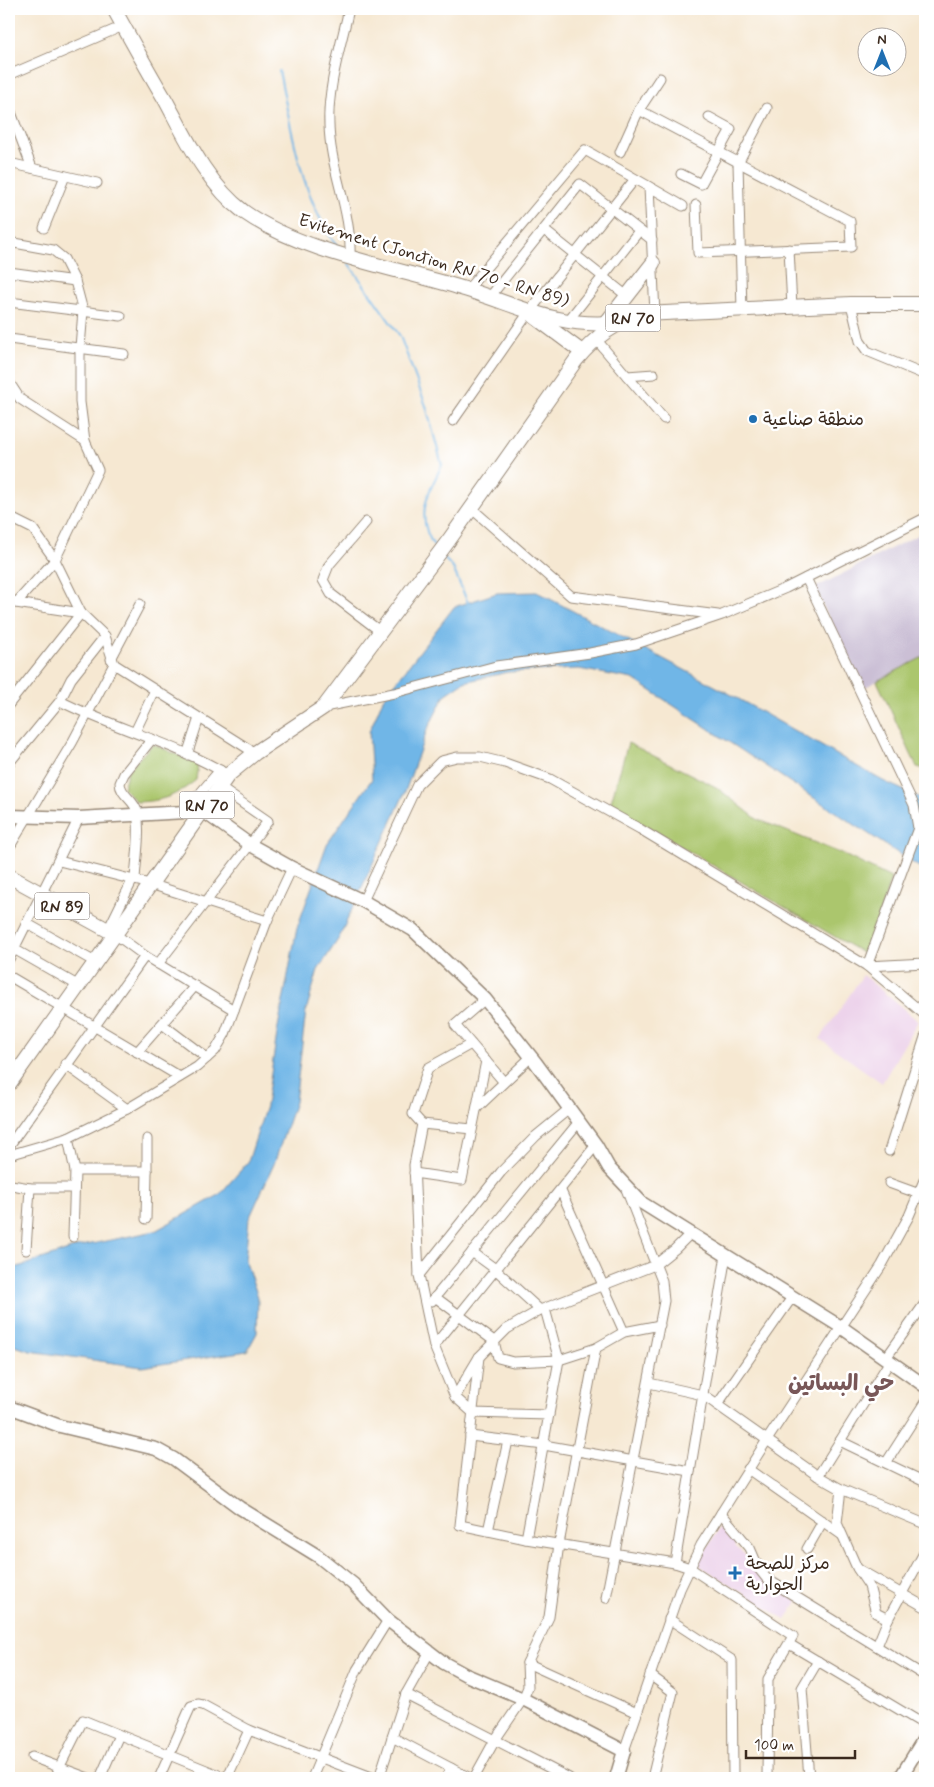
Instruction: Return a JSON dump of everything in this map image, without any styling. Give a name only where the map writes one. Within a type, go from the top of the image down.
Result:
[{"type":"main road","name":"Evitement (Jonction RN 70 - RN 89)","points":[[114,9],[197,157],[220,188],[243,210],[262,223],[350,257],[468,290],[529,312],[567,322],[606,323],[621,321]]},
{"type":"main road","points":[[606,323],[653,263]]},
{"type":"main road","name":"RN 70","points":[[9,1084],[79,986],[112,932],[150,884],[203,811],[219,787],[224,772],[324,707],[449,540],[470,507],[582,352],[595,338],[621,321],[644,314],[851,304],[925,304]]},
{"type":"main road","points":[[529,312],[582,352]]},
{"type":"main road","name":"RN 89","points":[[9,876],[112,932]]},
{"type":"street","points":[[349,9],[331,98],[329,125],[333,155],[351,236],[350,257]]},
{"type":"street","points":[[9,75],[123,26]]},
{"type":"street","points":[[620,152],[639,110],[660,78]]},
{"type":"street","points":[[9,107],[32,168]]},
{"type":"street","points":[[742,310],[738,163],[767,108]]},
{"type":"street","points":[[639,110],[850,221],[851,247],[698,253],[696,205]]},
{"type":"street","points":[[682,174],[701,184],[731,129],[709,117]]},
{"type":"street","points":[[468,290],[585,150],[683,206]]},
{"type":"street","points":[[9,163],[97,183]]},
{"type":"street","points":[[44,228],[65,176]]},
{"type":"street","points":[[453,421],[529,312],[635,179]]},
{"type":"street","points":[[489,298],[580,184],[652,240]]},
{"type":"street","points":[[649,187],[655,314]]},
{"type":"street","points":[[544,230],[628,296]]},
{"type":"street","points":[[567,322],[640,231]]},
{"type":"street","points":[[9,242],[53,250],[64,259],[75,281],[83,311],[80,347],[80,402],[86,441],[98,470],[55,560],[12,601]]},
{"type":"street","points":[[789,249],[792,307]]},
{"type":"street","points":[[9,272],[75,281]]},
{"type":"street","points":[[9,302],[121,316]]},
{"type":"street","points":[[851,304],[860,341],[867,351],[925,375]]},
{"type":"street","points":[[595,338],[664,419]]},
{"type":"street","points":[[9,339],[124,354]]},
{"type":"street","points":[[627,376],[654,374]]},
{"type":"street","points":[[9,382],[20,399],[86,441]]},
{"type":"street","points":[[470,507],[571,596],[722,615]]},
{"type":"street","points":[[9,517],[33,529],[55,560],[81,613],[105,636],[112,662],[255,753]]},
{"type":"street","points":[[324,707],[394,693],[496,666],[590,653],[636,644],[722,615],[806,578],[925,518]]},
{"type":"street","points":[[366,522],[329,564],[323,580],[331,594],[381,632]]},
{"type":"street","points":[[806,578],[914,805],[918,828],[867,966]]},
{"type":"street","points":[[12,601],[81,613]]},
{"type":"street","points":[[9,848],[87,715],[140,604]]},
{"type":"street","points":[[9,704],[81,613]]},
{"type":"street","points":[[9,763],[60,701],[71,679],[105,636]]},
{"type":"street","points":[[135,732],[155,690]]},
{"type":"street","points":[[60,701],[87,715],[152,739],[224,772],[184,812]]},
{"type":"street","points":[[187,755],[199,718]]},
{"type":"street","points":[[152,739],[124,774],[120,783],[122,791],[134,803],[138,814],[134,880],[112,932],[158,964],[234,1010]]},
{"type":"street","points":[[361,900],[417,786],[441,761],[457,757],[480,757],[505,763],[550,779],[640,828],[867,966],[925,1015]]},
{"type":"street","points":[[158,964],[268,821],[219,787]]},
{"type":"street","points":[[9,816],[79,818],[203,811],[249,844],[361,900],[413,930],[485,1000],[531,1057],[596,1145],[609,1168],[642,1202],[841,1327],[925,1386]]},
{"type":"street","points":[[9,959],[79,818]]},
{"type":"street","points":[[59,861],[150,884],[267,921]]},
{"type":"street","points":[[9,1155],[68,1138],[127,1109],[180,1077],[207,1058],[215,1050],[225,1034],[267,921],[298,870]]},
{"type":"street","points":[[26,923],[95,962]]},
{"type":"street","points":[[14,949],[79,986]]},
{"type":"street","points":[[9,1146],[65,1064],[146,956]]},
{"type":"street","points":[[867,966],[925,963]]},
{"type":"street","points":[[9,976],[180,1077]]},
{"type":"street","points":[[137,1052],[195,986]]},
{"type":"street","points":[[485,1000],[455,1024],[503,1081]]},
{"type":"street","points":[[162,1024],[207,1058]]},
{"type":"street","points":[[889,1151],[925,1037]]},
{"type":"street","points":[[471,1044],[428,1068],[413,1114],[422,1124],[472,1129]]},
{"type":"street","points":[[476,1109],[503,1081],[531,1057]]},
{"type":"street","points":[[414,1173],[462,1180],[486,1061]]},
{"type":"street","points":[[65,1064],[127,1109]]},
{"type":"street","points":[[419,1275],[501,1172],[536,1136],[568,1109]]},
{"type":"street","points":[[426,1309],[578,1123]]},
{"type":"street","points":[[422,1124],[414,1173],[419,1275],[434,1346],[455,1397],[473,1413],[549,1415]]},
{"type":"street","points":[[68,1138],[75,1171],[73,1237]]},
{"type":"street","points":[[146,1219],[147,1139]]},
{"type":"street","points":[[434,1346],[494,1268],[561,1191],[596,1145]]},
{"type":"street","points":[[75,1171],[148,1171]]},
{"type":"street","points":[[616,1778],[636,1714],[690,1568],[748,1469],[882,1265],[922,1195],[925,1178]]},
{"type":"street","points":[[889,1183],[922,1195]]},
{"type":"street","points":[[11,1186],[74,1188]]},
{"type":"street","points":[[606,1598],[664,1301],[662,1281],[625,1186]]},
{"type":"street","points":[[26,1250],[30,1188]]},
{"type":"street","points":[[561,1191],[624,1332]]},
{"type":"street","points":[[455,1397],[479,1357],[507,1329],[542,1310],[655,1265],[676,1249],[690,1233]]},
{"type":"street","points":[[472,1252],[494,1268],[542,1310],[559,1360],[526,1539]]},
{"type":"street","points":[[675,1563],[726,1255]]},
{"type":"street","points":[[718,1405],[793,1296]]},
{"type":"street","points":[[435,1297],[494,1340],[498,1358],[513,1362],[559,1360],[596,1348],[624,1332],[660,1325]]},
{"type":"street","points":[[818,1476],[925,1303]]},
{"type":"street","points":[[474,1778],[495,1740],[523,1699],[528,1687],[527,1663],[550,1616],[559,1544],[596,1348]]},
{"type":"street","points":[[479,1357],[460,1525],[526,1539],[675,1563],[690,1568],[793,1636],[768,1679],[767,1778]]},
{"type":"street","points":[[648,1383],[703,1395],[818,1476],[841,1489],[925,1524]]},
{"type":"street","points":[[886,1463],[925,1402]]},
{"type":"street","points":[[9,1407],[60,1426],[156,1449],[174,1459],[240,1508],[318,1556],[353,1584],[388,1620],[429,1653],[466,1675],[523,1699],[624,1751]]},
{"type":"street","points":[[470,1436],[544,1445],[690,1471]]},
{"type":"street","points":[[488,1531],[508,1441]]},
{"type":"street","points":[[840,1441],[925,1482]]},
{"type":"street","points":[[748,1469],[843,1535]]},
{"type":"street","points":[[841,1489],[837,1523],[857,1568],[870,1586],[876,1613],[888,1619]]},
{"type":"street","points":[[721,1513],[750,1548],[759,1569],[767,1579],[925,1676]]},
{"type":"street","points":[[807,1548],[823,1521]]},
{"type":"street","points":[[877,1646],[888,1619],[925,1551]]},
{"type":"street","points":[[857,1568],[925,1606]]},
{"type":"street","points":[[670,1619],[732,1660],[733,1778]]},
{"type":"street","points":[[312,1778],[357,1670],[388,1620]]},
{"type":"street","points":[[789,1644],[925,1725]]},
{"type":"street","points":[[378,1778],[406,1694],[429,1653]]},
{"type":"street","points":[[809,1778],[802,1688],[818,1661]]},
{"type":"street","points":[[527,1663],[636,1714]]},
{"type":"street","points":[[650,1675],[673,1692],[652,1778]]},
{"type":"street","points":[[406,1694],[569,1778]]},
{"type":"street","points":[[160,1778],[188,1711],[195,1704],[204,1705],[249,1730],[374,1778]]},
{"type":"street","points":[[56,1778],[59,1768],[83,1720],[227,1778],[249,1730]]},
{"type":"street","points":[[100,1778],[119,1735]]},
{"type":"street","points":[[392,1737],[470,1778]]},
{"type":"street","points":[[900,1778],[925,1737]]},
{"type":"street","points":[[32,1758],[88,1778]]},
{"type":"street","points":[[446,1778],[451,1768]]},
{"type":"shaded area","points":[[925,531],[925,656],[862,689],[815,588]]},
{"type":"shaded area","points":[[863,975],[918,1021],[882,1083],[820,1039]]},
{"type":"shaded area","name":"مركز للصحة الجوارية","points":[[720,1527],[739,1538],[735,1546],[797,1601],[786,1620],[697,1564]]},
{"type":"green space","points":[[925,656],[925,769],[917,767],[877,681]]},
{"type":"green space","points":[[628,743],[716,787],[757,819],[840,853],[891,878],[866,955],[610,805]]},
{"type":"green space","points":[[153,744],[198,764],[196,780],[169,797],[137,802],[123,788],[128,770]]},
{"type":"water","points":[[537,592],[730,694],[883,781],[925,800],[925,871],[633,679],[579,669],[508,672],[464,682],[445,695],[427,730],[405,792],[339,938],[318,970],[306,1011],[295,1102],[274,1164],[249,1219],[245,1260],[258,1297],[257,1333],[247,1351],[142,1367],[30,1351],[9,1344],[9,1270],[77,1247],[155,1231],[219,1195],[248,1162],[266,1106],[278,1027],[297,928],[327,844],[372,779],[369,732],[383,699],[454,607],[497,593]]},
{"type":"waterway","points":[[279,71],[306,186],[325,228],[338,248]]},
{"type":"waterway","points":[[349,264],[400,336],[426,406],[442,465],[428,497],[424,517],[429,538],[436,549]]},
{"type":"waterway","points":[[443,557],[453,568],[468,603]]},
{"type":"place","name":"منطقة صناعية","points":[[753,419]]},
{"type":"place","name":"مركز للصحة الجوارية","points":[[735,1573]]},
{"type":"district","name":"حي البساتين","points":[[841,1382]]}]
